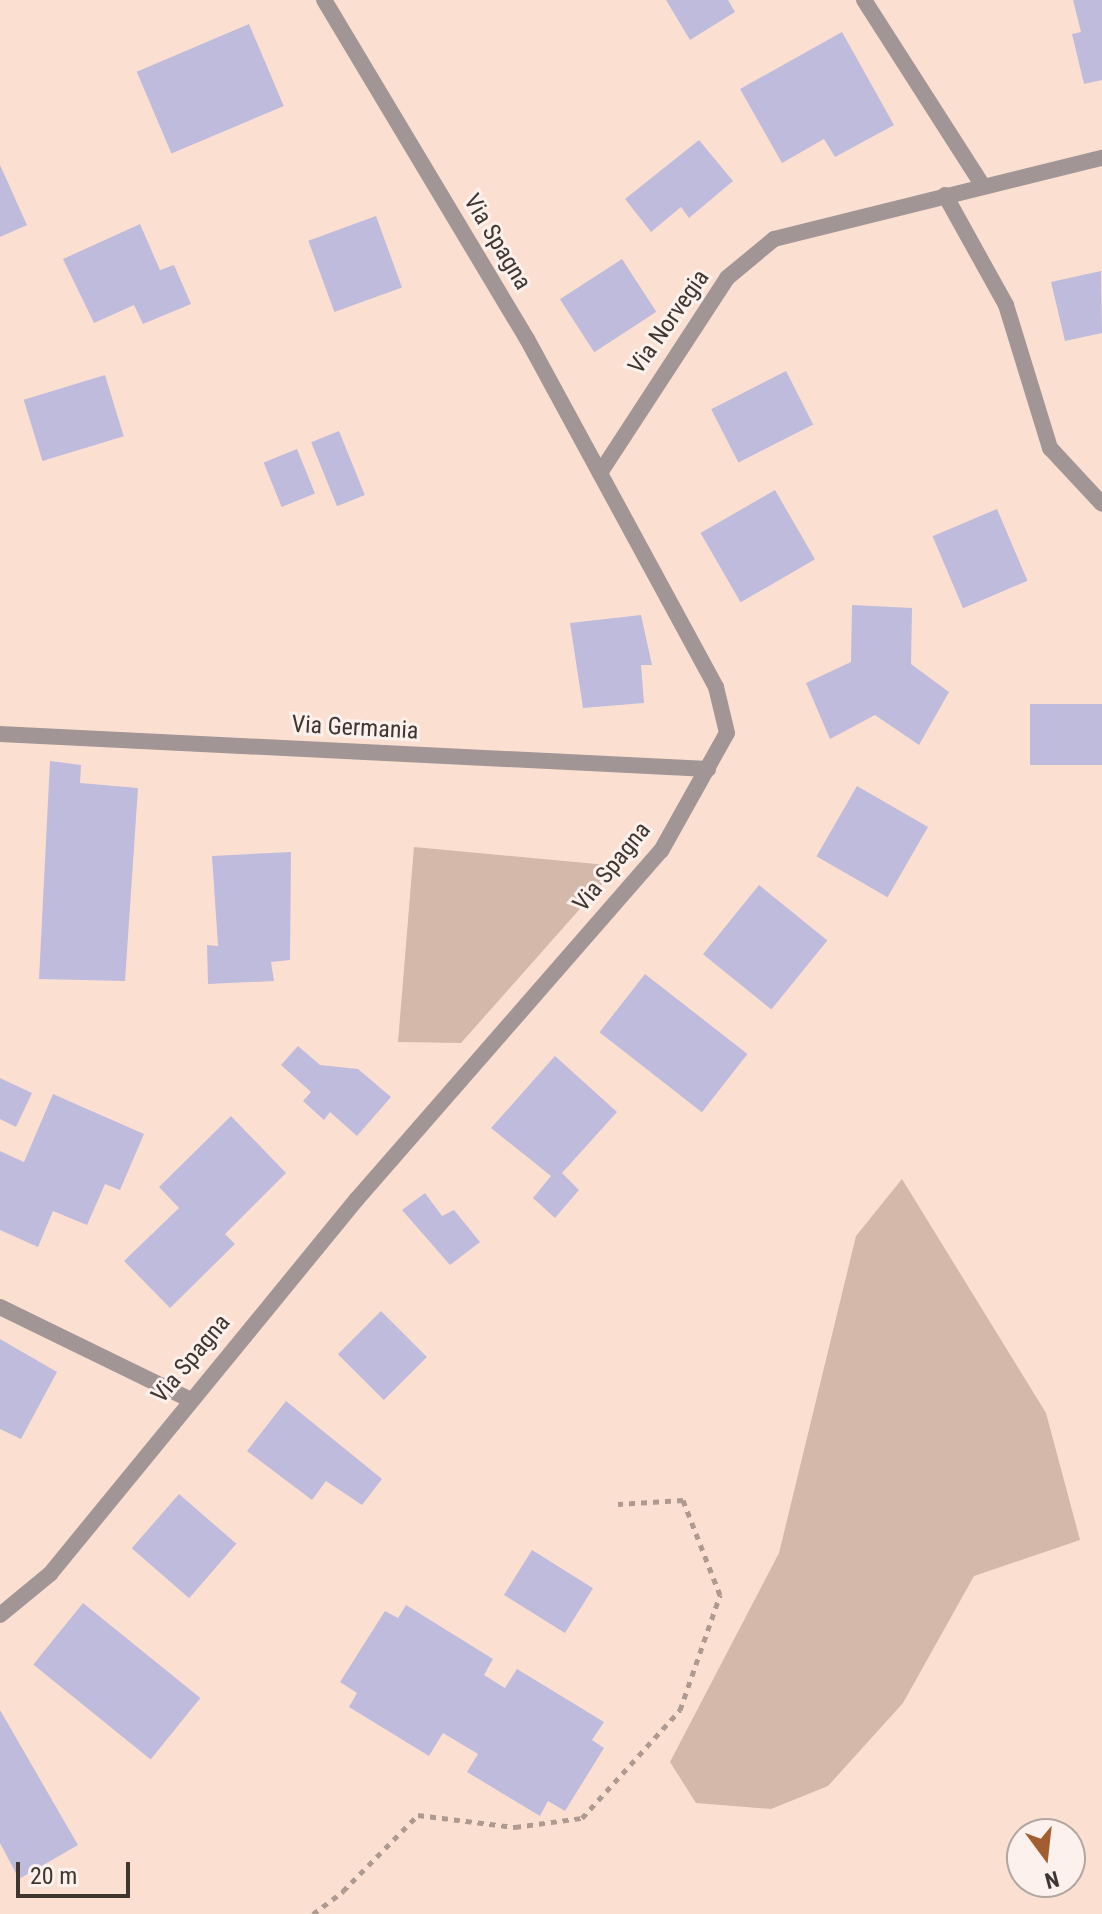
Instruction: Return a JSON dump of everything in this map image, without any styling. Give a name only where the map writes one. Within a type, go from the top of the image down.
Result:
[{"type":"street","name":"Via Spagna","points":[[0,1615],[50,1574],[189,1399],[661,851],[727,733],[716,687],[527,339],[324,0]]},
{"type":"street","points":[[864,0],[983,186]]},
{"type":"street","name":"Via Norvegia","points":[[600,473],[727,278],[774,239],[1102,158]]},
{"type":"street","points":[[945,195],[1006,305],[1050,448],[1102,504]]},
{"type":"street","name":"Via Germania","points":[[0,734],[708,769]]},
{"type":"street","points":[[0,1307],[189,1399]]},
{"type":"path","points":[[313,1914],[343,1891],[418,1815],[515,1827],[582,1818],[680,1710],[720,1595],[683,1500],[618,1504]]},
{"type":"shaded area","points":[[414,847],[618,866],[461,1043],[398,1042]]},
{"type":"shaded area","points":[[902,1179],[1046,1413],[1080,1540],[974,1576],[903,1703],[828,1786],[771,1809],[696,1803],[670,1762],[779,1553],[856,1236]]},
{"type":"building","points":[[666,0],[728,0],[735,12],[690,40]]},
{"type":"building","points":[[1073,0],[1102,0],[1102,80],[1084,84],[1072,34],[1081,32]]},
{"type":"building","points":[[249,24],[284,106],[171,154],[137,72]]},
{"type":"building","points":[[842,32],[894,125],[835,157],[824,139],[782,163],[740,89]]},
{"type":"building","points":[[699,140],[733,181],[689,218],[681,207],[651,232],[625,199]]},
{"type":"building","points":[[0,165],[27,225],[0,237]]},
{"type":"building","points":[[376,216],[402,287],[334,312],[308,241]]},
{"type":"building","points":[[140,224],[160,270],[174,265],[191,304],[143,324],[134,305],[94,323],[63,259]]},
{"type":"building","points":[[622,259],[656,312],[594,352],[560,299]]},
{"type":"building","points":[[1101,271],[1102,333],[1065,341],[1051,282]]},
{"type":"building","points":[[786,371],[813,424],[738,463],[711,409]]},
{"type":"building","points":[[105,375],[124,436],[42,461],[24,400]]},
{"type":"building","points":[[339,431],[365,495],[337,506],[311,442]]},
{"type":"building","points":[[297,449],[315,494],[282,507],[264,462]]},
{"type":"building","points":[[775,490],[815,559],[741,602],[701,533]]},
{"type":"building","points":[[997,509],[1027,581],[963,608],[933,536]]},
{"type":"building","points":[[852,605],[912,608],[911,664],[949,692],[919,745],[875,715],[830,739],[806,683],[851,662]]},
{"type":"building","points":[[641,615],[652,665],[641,665],[644,703],[583,708],[570,623]]},
{"type":"building","points":[[1030,704],[1102,704],[1102,765],[1030,765]]},
{"type":"building","points":[[50,761],[81,765],[80,783],[138,788],[125,981],[39,979]]},
{"type":"building","points":[[857,786],[928,827],[888,897],[816,856]]},
{"type":"building","points":[[291,852],[290,960],[271,962],[274,981],[208,984],[207,945],[218,946],[212,856]]},
{"type":"building","points":[[759,885],[827,940],[771,1010],[703,954]]},
{"type":"building","points":[[645,974],[747,1054],[702,1112],[599,1032]]},
{"type":"building","points":[[298,1046],[320,1065],[358,1069],[391,1097],[357,1136],[330,1112],[324,1120],[303,1101],[311,1092],[281,1065]]},
{"type":"building","points":[[555,1056],[617,1112],[562,1173],[579,1190],[555,1218],[533,1198],[551,1176],[491,1128]]},
{"type":"building","points":[[0,1078],[32,1093],[16,1127],[0,1119]]},
{"type":"building","points":[[53,1094],[144,1134],[120,1190],[105,1184],[87,1225],[53,1211],[38,1247],[0,1230],[0,1151],[24,1162]]},
{"type":"building","points":[[231,1116],[286,1173],[225,1234],[235,1244],[170,1308],[124,1261],[179,1208],[159,1187]]},
{"type":"building","points":[[425,1193],[442,1216],[454,1210],[480,1242],[450,1265],[402,1210]]},
{"type":"building","points":[[381,1311],[427,1357],[384,1400],[338,1354]]},
{"type":"building","points":[[0,1339],[57,1372],[21,1439],[0,1429]]},
{"type":"building","points":[[286,1401],[382,1479],[362,1505],[326,1481],[312,1500],[247,1451]]},
{"type":"building","points":[[179,1494],[236,1544],[189,1598],[132,1548]]},
{"type":"building","points":[[532,1550],[593,1588],[565,1633],[504,1595]]},
{"type":"building","points":[[83,1603],[200,1698],[151,1759],[33,1664]]},
{"type":"building","points":[[406,1605],[493,1659],[484,1675],[505,1688],[517,1669],[604,1722],[592,1740],[604,1748],[565,1811],[548,1801],[540,1816],[467,1772],[478,1754],[443,1733],[429,1756],[349,1707],[357,1693],[340,1682],[385,1611],[398,1618]]},
{"type":"building","points":[[0,1710],[78,1845],[19,1879],[0,1843]]}]
